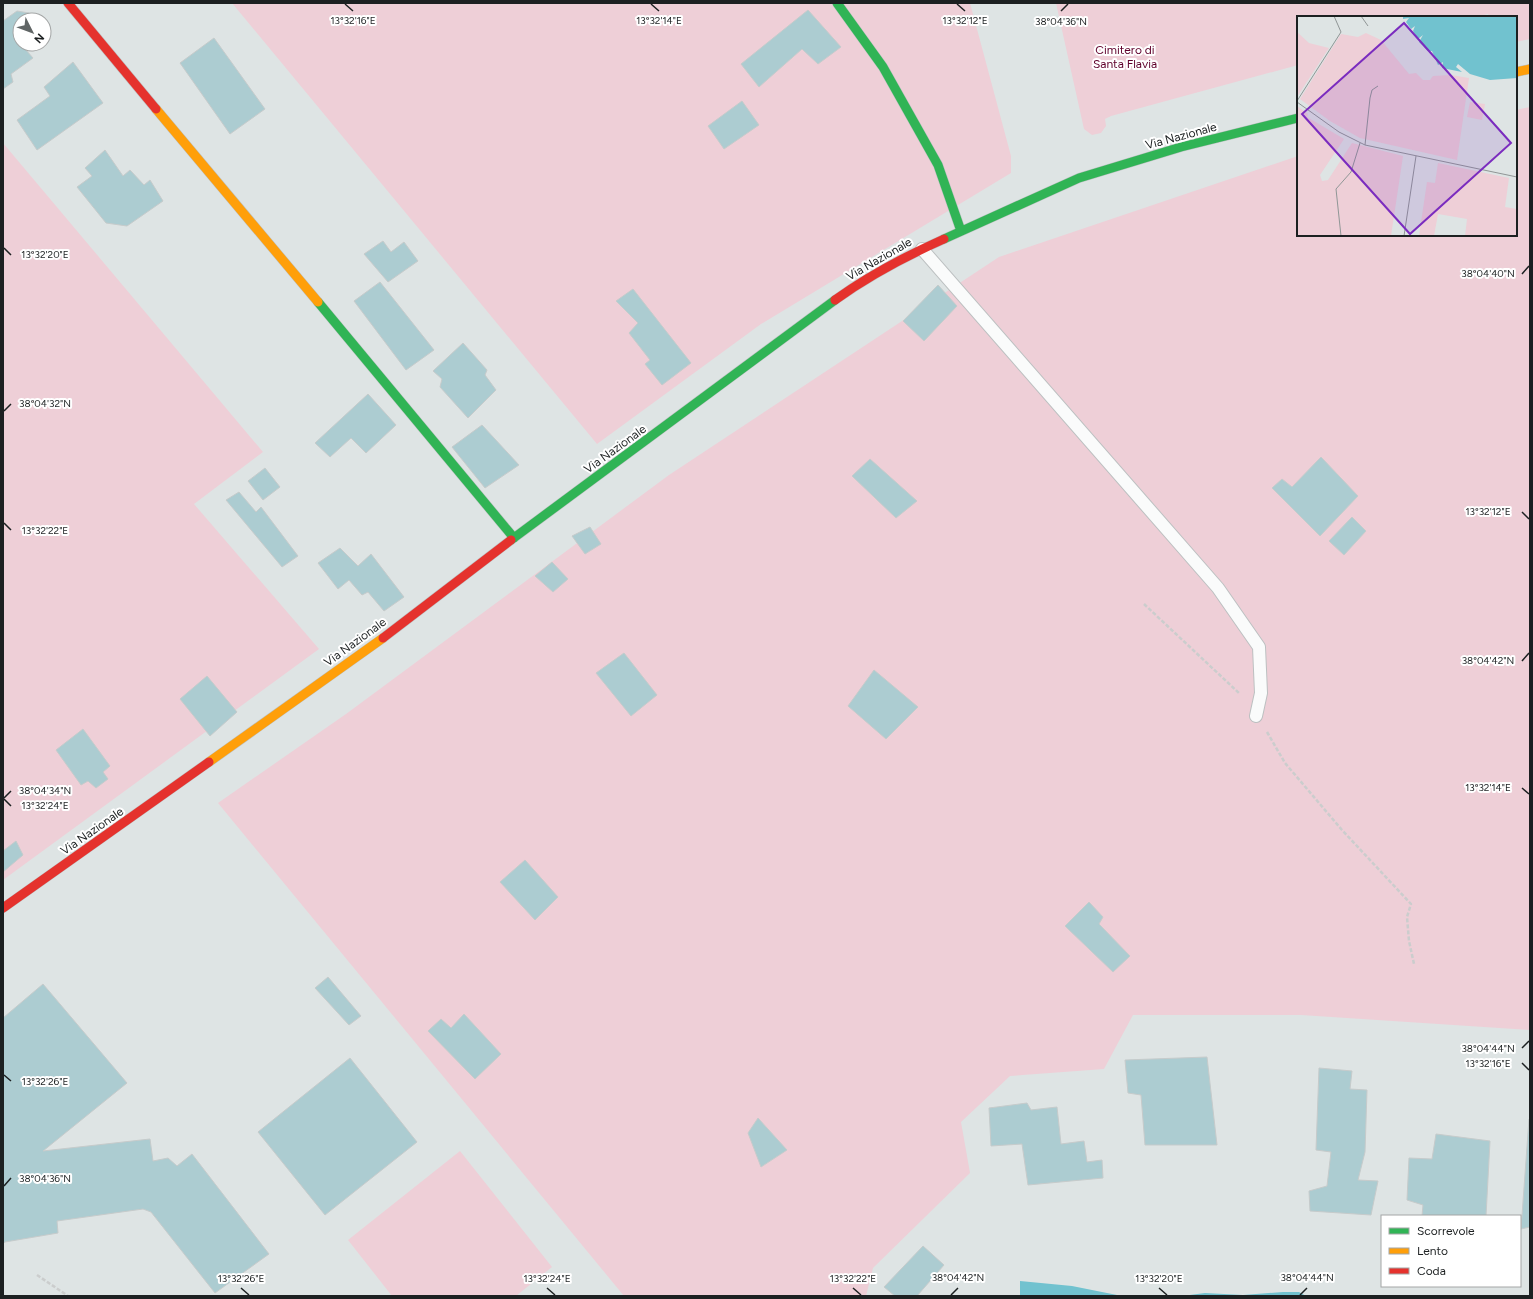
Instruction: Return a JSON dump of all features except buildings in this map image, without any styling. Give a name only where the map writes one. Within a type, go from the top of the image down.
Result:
[{"type":"main road","points":[[68,3],[514,538]]},
{"type":"main road","points":[[837,3],[882,67],[938,165],[961,230]]},
{"type":"main road","points":[[1517,72],[1530,69]]},
{"type":"main road","name":"Via Nazionale","points":[[3,908],[357,657],[514,538],[850,290],[922,249],[961,230],[1079,178],[1181,147],[1297,118]]},
{"type":"lane","points":[[922,249],[1218,588],[1259,647],[1261,693],[1256,716]]},
{"type":"path","points":[[1144,604],[1240,694],[1256,716],[1285,763],[1342,830],[1411,904],[1407,917],[1409,942],[1414,964]]},
{"type":"path","points":[[37,1275],[68,1296]]},
{"type":"green space","points":[[232,3],[970,3],[1011,156],[1011,173],[761,324],[597,444]]},
{"type":"green space","name":"Cimitero di Santa Flavia","points":[[1056,3],[1530,3],[1530,39],[1517,42],[1517,16],[1489,16],[1488,14],[1480,16],[1297,16],[1297,65],[1111,116],[1105,119],[1106,126],[1101,133],[1092,135],[1084,129]]},
{"type":"green space","points":[[1530,107],[1530,1030],[1301,1015],[1133,1015],[1104,1069],[1010,1076],[961,1122],[970,1173],[873,1268],[866,1296],[624,1296],[218,803],[346,714],[669,475],[999,257],[1297,156],[1297,236],[1517,236],[1517,110]]},
{"type":"green space","points":[[3,143],[263,452],[194,504],[319,649],[3,880]]},
{"type":"green space","points":[[460,1151],[552,1267],[516,1296],[392,1296],[348,1240]]},
{"type":"water","points":[[1020,1281],[1072,1286],[1122,1296],[1020,1296]]},
{"type":"water","points":[[1299,1292],[1306,1296],[1182,1296],[1205,1293],[1243,1295]]},
{"type":"traffic: fast","points":[[837,3],[883,67],[938,165],[961,231]]},
{"type":"traffic: fast","points":[[944,239],[1079,178],[1181,147],[1297,118]]},
{"type":"traffic: fast","points":[[511,540],[835,300]]},
{"type":"traffic: fast","points":[[318,302],[514,538]]},
{"type":"traffic: slow","points":[[1517,72],[1530,69]]},
{"type":"traffic: slow","points":[[156,109],[318,302]]},
{"type":"traffic: slow","points":[[209,762],[383,638]]},
{"type":"traffic: jam","points":[[68,3],[156,109]]},
{"type":"traffic: jam","points":[[835,300],[860,283],[888,267],[944,239]]},
{"type":"traffic: jam","points":[[383,638],[511,540]]},
{"type":"traffic: jam","points":[[3,908],[209,762]]}]
